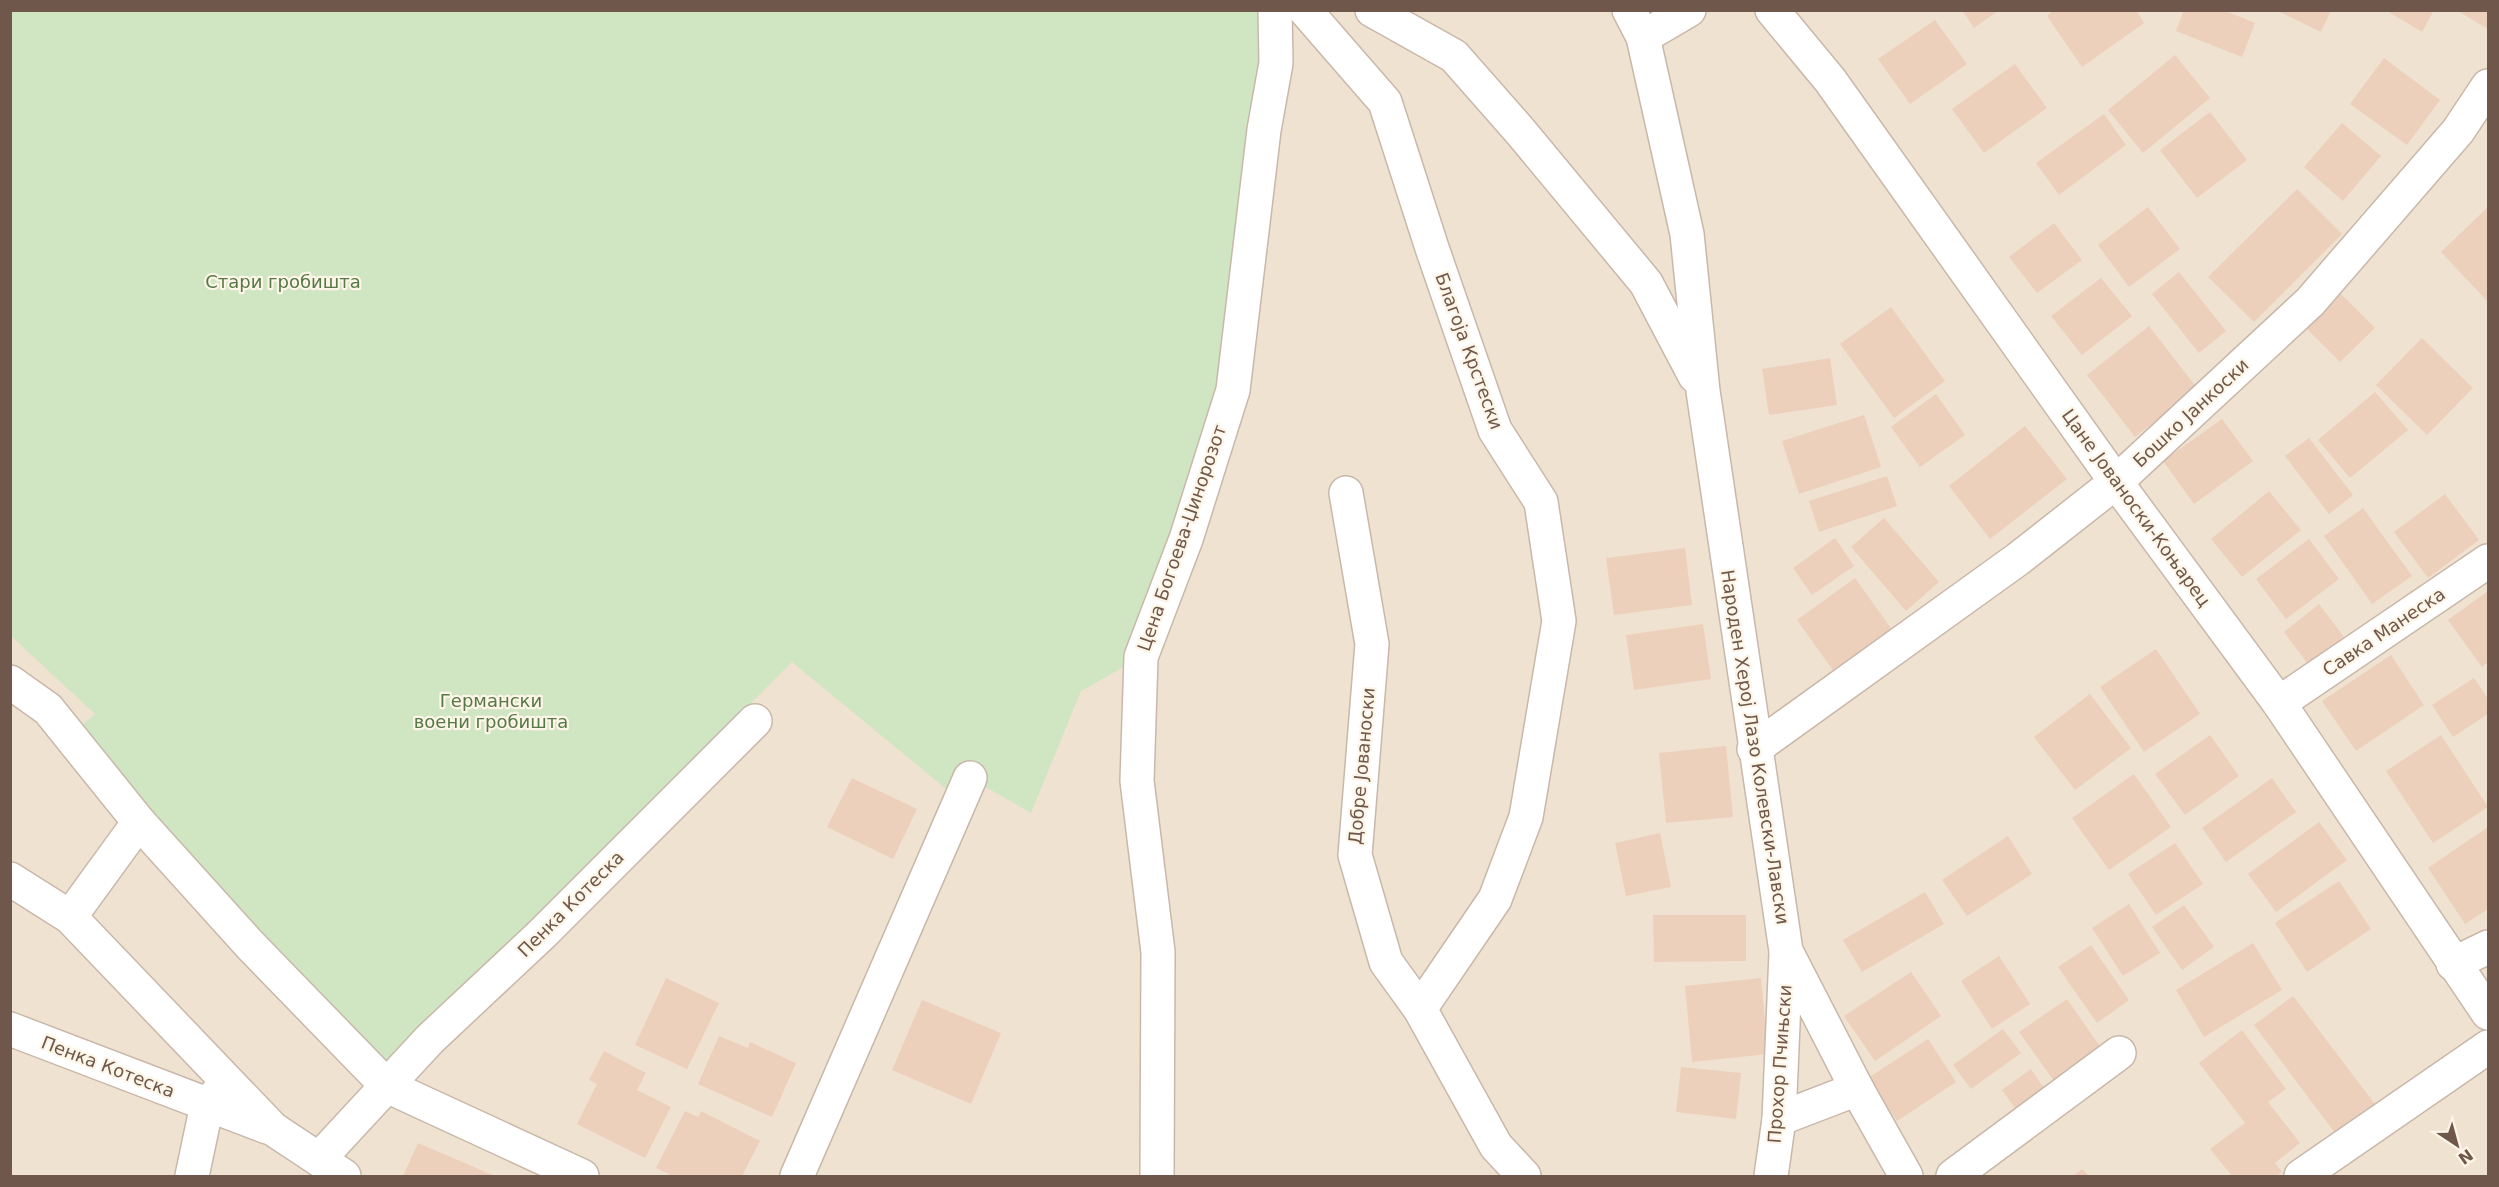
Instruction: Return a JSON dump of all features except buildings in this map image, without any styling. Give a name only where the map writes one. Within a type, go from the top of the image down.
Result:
[{"type":"street","name":"Цена Богоева-Џинорозот","points":[[1157,1176],[1158,951],[1137,781],[1141,657],[1186,539],[1233,390],[1264,130],[1276,63],[1275,10]]},
{"type":"street","name":"Благоја Крстески","points":[[1305,10],[1385,102],[1432,248],[1495,430],[1541,502],[1559,621],[1526,817],[1495,899],[1420,1009]]},
{"type":"street","name":"Народен Херој Лазо Колевски-Лавски","points":[[1372,10],[1454,56],[1520,131],[1646,283],[1702,391]]},
{"type":"street","name":"Народен Херој Лазо Колевски-Лавски","points":[[1689,10],[1636,24],[1687,234],[1702,391],[1786,951],[1857,1089],[1906,1176]]},
{"type":"street","name":"Цане Јованоски-Коњарец","points":[[1772,10],[1830,80],[2116,482],[2279,703],[2488,1013]]},
{"type":"street","name":"Бошко Јанкоски","points":[[1754,749],[2018,558],[2116,482],[2310,302],[2458,131],[2488,86]]},
{"type":"street","name":"Добре Јованоски","points":[[1346,493],[1372,644],[1355,855],[1386,962],[1420,1009],[1496,1146],[1524,1176]]},
{"type":"street","name":"Савка Манеска","points":[[2279,703],[2488,561]]},
{"type":"street","points":[[10,682],[48,709],[139,822],[251,946],[387,1086],[582,1176]]},
{"type":"street","name":"Пенка Котеска","points":[[10,1029],[217,1094],[332,1168],[387,1086],[430,1039],[542,934],[755,721]]},
{"type":"street","points":[[797,1176],[970,778]]},
{"type":"street","points":[[70,917],[139,822]]},
{"type":"street","name":"Пенка Котеска","points":[[10,879],[70,917],[217,1094]]},
{"type":"street","points":[[2453,963],[2488,946]]},
{"type":"street","name":"Прохор Пчињски","points":[[1771,1176],[1779,1119],[1786,951]]},
{"type":"street","points":[[2301,1176],[2488,1047]]},
{"type":"street","points":[[1953,1176],[2119,1053]]},
{"type":"street","points":[[1779,1119],[1857,1089]]},
{"type":"street","points":[[192,1176],[217,1094]]},
{"type":"shaded area","points":[[11,11],[2488,11],[2488,1176],[11,1176]]},
{"type":"green space","name":"Стари гробишта","points":[[10,11],[1275,11],[1233,390],[1141,657],[1081,691],[1031,813],[970,778],[951,793],[792,662],[386,1069],[141,810],[81,726],[95,714],[11,636]]},
{"type":"park label","name":"Германски воени гробишта","points":[[491,711]]}]
